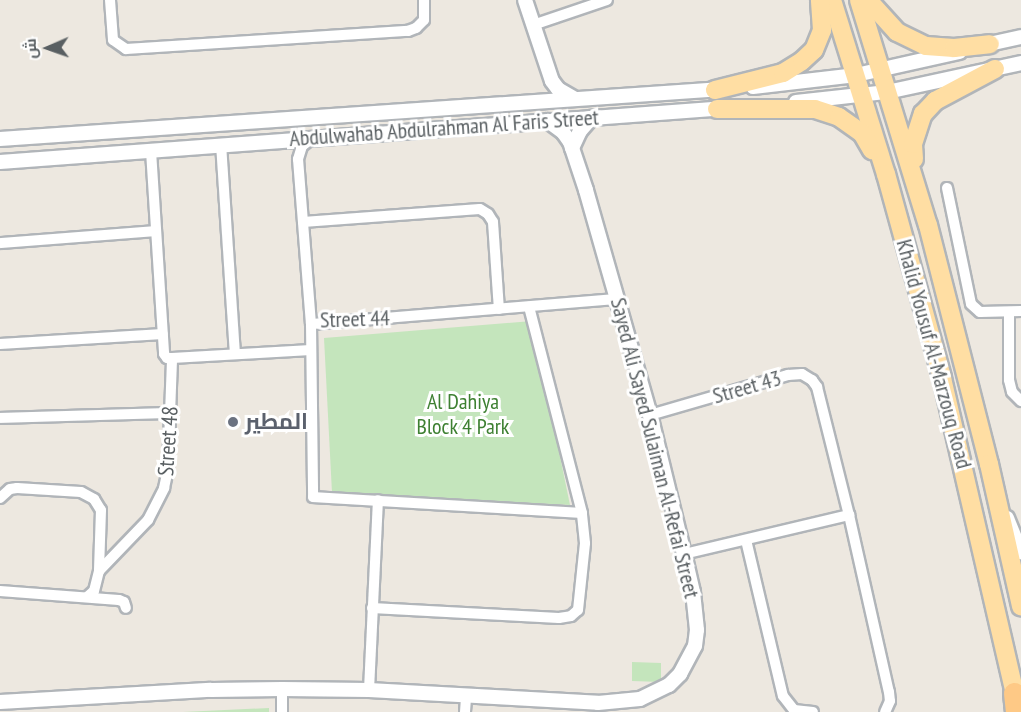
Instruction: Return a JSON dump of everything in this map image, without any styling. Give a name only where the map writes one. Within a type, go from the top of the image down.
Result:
[{"type":"main road","points":[[715,90],[783,73],[802,61],[814,50],[822,30],[820,0]]},
{"type":"main road","name":"Khalid Yousuf Al-Marzouq Road","points":[[832,0],[886,174],[942,378],[1016,706]]},
{"type":"main road","name":"Khalid Yousuf Al-Marzouq Road","points":[[859,0],[915,176],[989,464],[1021,606]]},
{"type":"main road","points":[[868,0],[897,32],[926,46],[954,48],[990,44]]},
{"type":"main road","points":[[915,176],[913,144],[923,114],[935,101],[995,69]]},
{"type":"main road","points":[[717,109],[815,109],[839,117],[862,133],[886,174]]},
{"type":"street","points":[[110,0],[113,40],[126,49],[408,31],[416,28],[424,20],[424,0]]},
{"type":"street","points":[[525,0],[548,71],[558,89],[576,99]]},
{"type":"street","points":[[533,26],[594,2],[607,0]]},
{"type":"street","name":"Abdulwahab Abdulrahman Al Faris Street","points":[[0,139],[715,90],[880,71],[1021,37]]},
{"type":"street","name":"Abdulwahab Abdulrahman Al Faris Street","points":[[0,162],[717,109],[862,95],[887,92],[1021,63]]},
{"type":"street","points":[[533,102],[541,93],[548,71]]},
{"type":"street","points":[[662,94],[658,101],[662,112]]},
{"type":"street","points":[[642,95],[647,106],[643,113]]},
{"type":"street","points":[[572,148],[580,131],[592,117]]},
{"type":"street","name":"Sayed Ali Sayed Sulaiman Al-Refai Street","points":[[0,702],[211,690],[282,689],[369,690],[598,707],[640,699],[655,694],[669,685],[689,661],[697,630],[693,592],[650,415],[572,148],[563,132],[548,121]]},
{"type":"street","points":[[246,122],[239,131],[242,139],[250,142]]},
{"type":"street","points":[[220,124],[224,127],[227,136],[221,144],[235,354]]},
{"type":"street","points":[[298,159],[302,146],[312,138]]},
{"type":"street","points":[[282,140],[292,148],[298,159]]},
{"type":"street","points":[[151,151],[164,354],[167,358],[311,350]]},
{"type":"street","name":"Street 44","points":[[298,159],[311,324],[617,299]]},
{"type":"street","points":[[947,188],[971,304],[981,312],[1021,311]]},
{"type":"street","points":[[303,222],[480,209],[493,222],[499,309]]},
{"type":"street","points":[[0,243],[155,231]]},
{"type":"street","points":[[372,608],[559,618],[575,614],[580,604],[585,543],[582,513],[529,307]]},
{"type":"street","points":[[1009,312],[1009,380],[1012,392],[1021,401]]},
{"type":"street","points":[[311,324],[313,496],[582,513]]},
{"type":"street","points":[[0,344],[163,334]]},
{"type":"street","name":"Street 48","points":[[99,571],[157,506],[164,488],[168,470],[172,358]]},
{"type":"street","name":"Street 43","points":[[650,415],[788,375],[806,375],[817,387],[889,692],[890,701],[885,712]]},
{"type":"street","points":[[0,418],[171,413]]},
{"type":"street","points":[[989,464],[1021,552]]},
{"type":"street","name":"Street 48","points":[[0,498],[10,489],[17,488],[81,492],[94,500],[101,510],[99,571],[94,591],[87,597]]},
{"type":"street","points":[[369,690],[378,500]]},
{"type":"street","points":[[684,554],[849,515]]},
{"type":"street","points":[[746,540],[783,696],[794,710],[813,712]]},
{"type":"street","points":[[0,591],[123,601],[126,608]]},
{"type":"street","points":[[282,689],[282,712]]},
{"type":"street","points":[[465,712],[466,696]]},
{"type":"green space","name":"Al Dahiya Block 4 Park","points":[[532,321],[570,505],[332,493],[324,338]]},
{"type":"green space","points":[[632,662],[661,663],[661,682],[632,681]]},
{"type":"green space","points":[[269,708],[269,712],[183,712]]},
{"type":"place","name":"المطير","points":[[233,422]]}]
